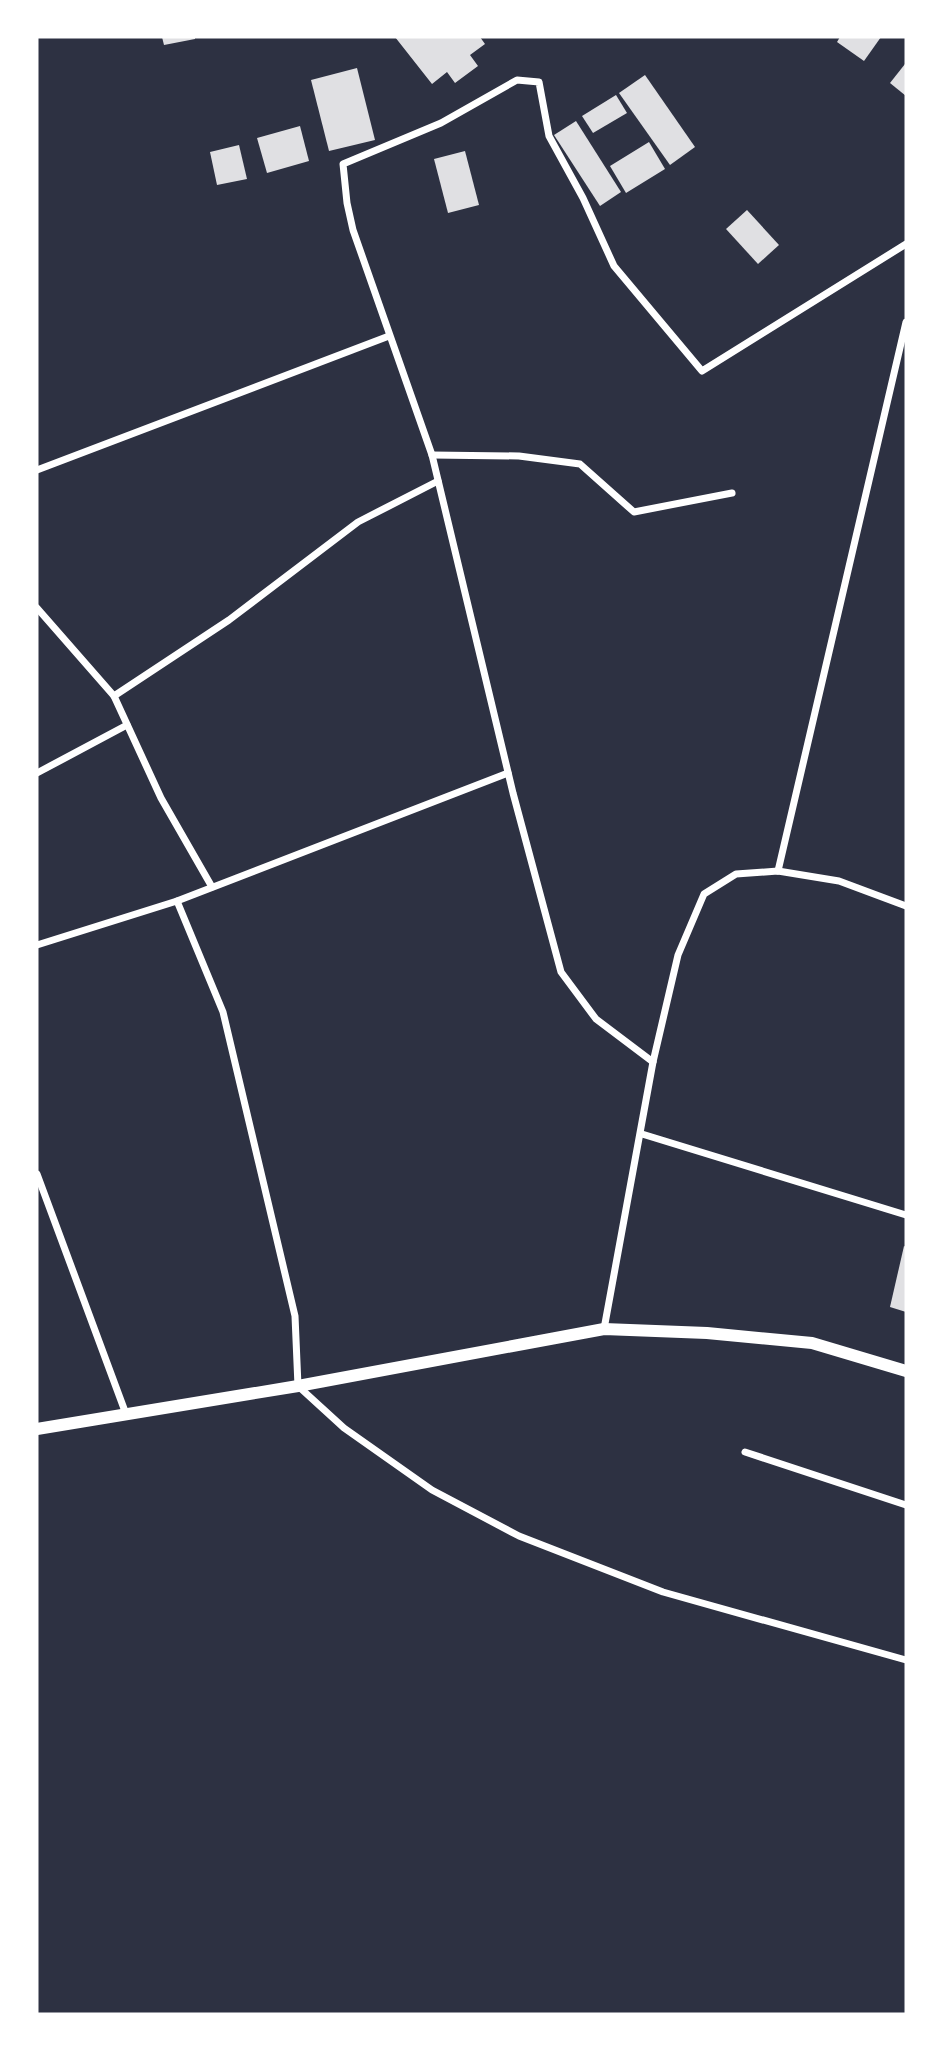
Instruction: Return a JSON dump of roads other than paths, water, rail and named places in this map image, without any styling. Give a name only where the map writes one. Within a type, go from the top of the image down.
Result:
[{"type":"street","points":[[653,1062],[596,1019],[561,972],[508,773],[432,455],[353,230],[346,203],[343,164],[440,123],[517,80],[539,82],[549,136],[583,198],[614,267],[702,371],[906,244]]},
{"type":"street","points":[[778,871],[906,322]]},
{"type":"street","points":[[37,470],[389,336]]},
{"type":"street","points":[[432,455],[519,456],[580,464],[634,512],[732,494]]},
{"type":"street","points":[[114,696],[229,620],[358,522],[438,481]]},
{"type":"street","points":[[37,608],[114,696],[160,798],[212,887]]},
{"type":"street","points":[[37,773],[127,724]]},
{"type":"street","points":[[37,945],[177,901],[508,773]]},
{"type":"street","points":[[604,1329],[642,1134],[653,1062],[678,955],[704,894],[736,874],[778,871],[839,881],[906,906]]},
{"type":"street","points":[[177,901],[223,1012],[295,1316],[298,1386],[344,1428],[432,1490],[519,1536],[663,1592],[906,1660]]},
{"type":"street","points":[[642,1134],[906,1215]]},
{"type":"street","points":[[37,1174],[126,1414]]},
{"type":"street","points":[[37,1429],[298,1386],[604,1329],[707,1333],[812,1343],[906,1371]]},
{"type":"street","points":[[745,1452],[906,1505]]}]
